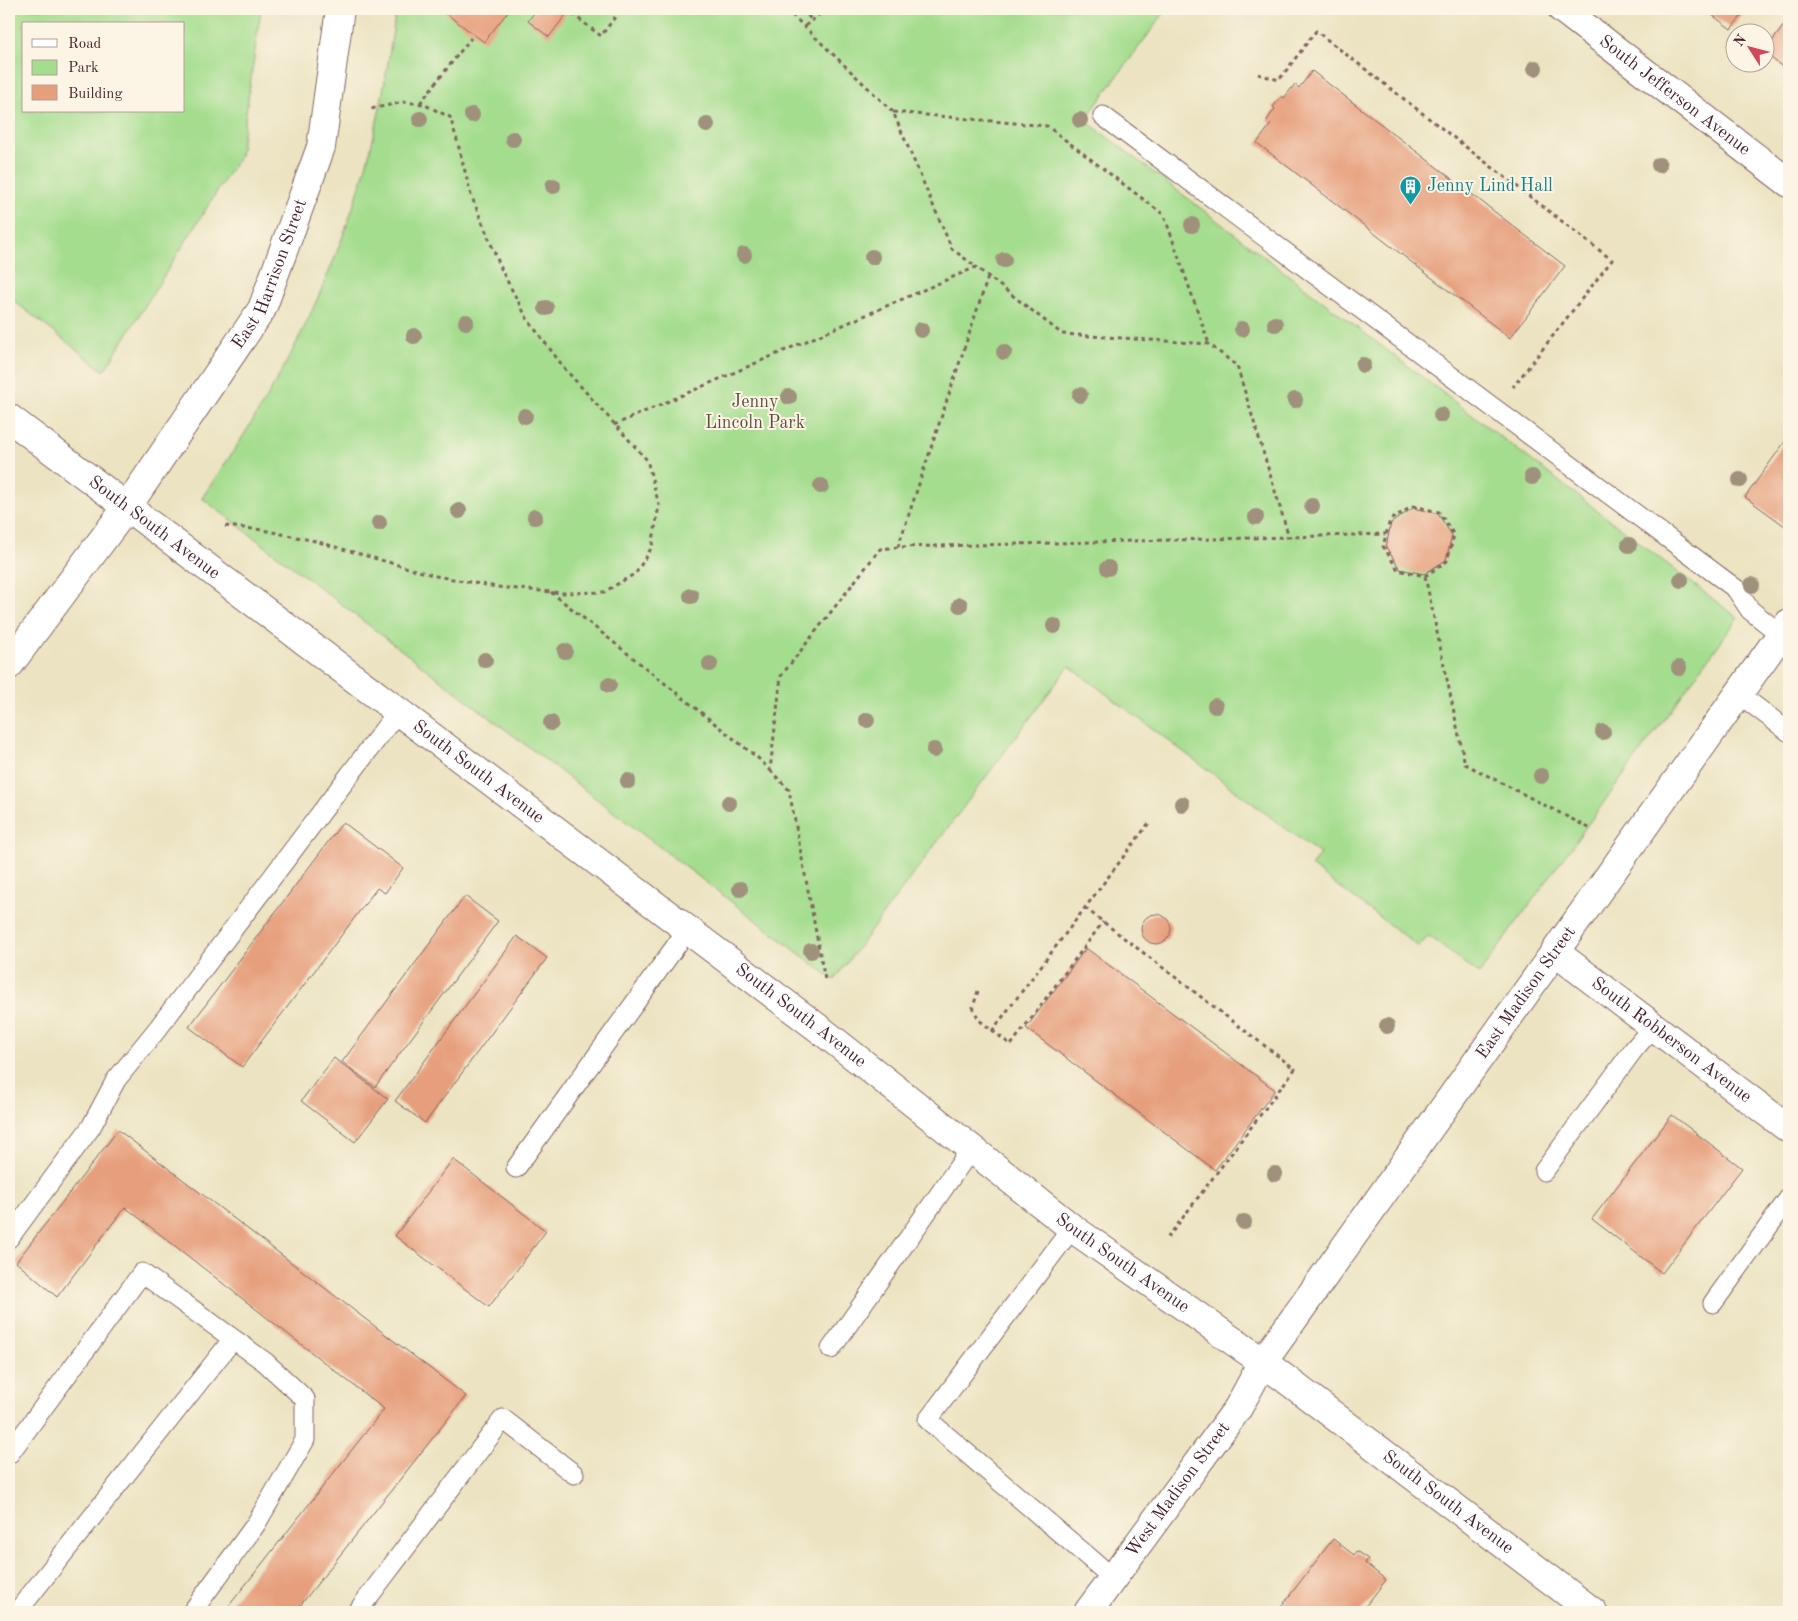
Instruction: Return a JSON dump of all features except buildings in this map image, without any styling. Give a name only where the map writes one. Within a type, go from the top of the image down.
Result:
[{"type":"street","name":"East Harrison Street","points":[[9,666],[127,507],[262,309],[322,147],[340,9]]},
{"type":"street","name":"South Jefferson Avenue","points":[[1562,9],[1789,183]]},
{"type":"street","name":"South South Avenue","points":[[9,418],[822,1031],[1072,1228],[1263,1362],[1593,1612]]},
{"type":"street","name":"East Madison Street","points":[[1263,1362],[1739,694],[1787,633]]},
{"type":"street","name":"South Robberson Avenue","points":[[1555,952],[1789,1129]]},
{"type":"street","name":"West Madison Street","points":[[1088,1612],[1238,1408],[1263,1362]]},
{"type":"lane","points":[[1102,116],[1736,589],[1750,610],[1787,633]]},
{"type":"lane","points":[[1739,694],[1789,732]]},
{"type":"lane","points":[[9,1238],[90,1127],[116,1080],[159,1027],[398,711]]},
{"type":"lane","points":[[516,1168],[688,930]]},
{"type":"lane","points":[[1544,1171],[1654,1026]]},
{"type":"lane","points":[[831,1350],[971,1149]]},
{"type":"lane","points":[[1713,1302],[1789,1198]]},
{"type":"lane","points":[[1072,1228],[928,1420],[1113,1578]]},
{"type":"lane","points":[[9,1454],[142,1273],[265,1362],[305,1399],[305,1440],[256,1524],[192,1612]]},
{"type":"lane","points":[[17,1612],[233,1339]]},
{"type":"lane","points":[[357,1612],[503,1419],[574,1474]]},
{"type":"path","points":[[566,9],[601,36],[621,9]]},
{"type":"path","points":[[786,9],[893,112],[952,249],[1062,334],[1209,344]]},
{"type":"path","points":[[803,9],[812,21]]},
{"type":"path","points":[[805,26],[826,9]]},
{"type":"path","points":[[1258,74],[1279,80],[1316,31],[1612,260],[1495,409]]},
{"type":"path","points":[[420,104],[472,38]]},
{"type":"path","points":[[225,526],[263,530],[315,541],[436,576],[497,587],[550,592],[604,592],[636,573],[652,547],[659,504],[647,460],[566,369],[528,320],[504,273],[470,195],[450,117],[420,104],[404,102],[371,109]]},
{"type":"path","points":[[893,112],[1047,126],[1164,215],[1209,344],[1237,366],[1289,537]]},
{"type":"path","points":[[614,425],[976,267]]},
{"type":"path","points":[[898,547],[988,276]]},
{"type":"path","points":[[1413,506],[1439,512],[1454,535],[1447,561],[1424,576],[1398,570],[1383,546],[1390,520],[1413,506]]},
{"type":"path","points":[[770,770],[781,676],[880,549],[1386,534]]},
{"type":"path","points":[[1424,576],[1466,764],[1591,829]]},
{"type":"path","points":[[550,592],[759,759],[789,790],[825,980]]},
{"type":"path","points":[[992,1031],[1149,823]]},
{"type":"path","points":[[1085,908],[1295,1069],[1166,1240]]},
{"type":"path","points":[[978,991],[974,1007],[978,1020],[1011,1045],[1103,922]]},
{"type":"green space","points":[[9,9],[261,9],[240,155],[104,371],[9,297]]},
{"type":"green space","name":"Jenny Lincoln Park","points":[[396,9],[1167,9],[1085,120],[1738,618],[1479,974],[1428,936],[1419,947],[1311,866],[1320,854],[1069,666],[834,980],[202,498],[268,396],[301,334],[329,271],[354,206],[370,153],[383,91]]},
{"type":"place","name":"Jenny Lind Hall","points":[[1411,205]]}]
